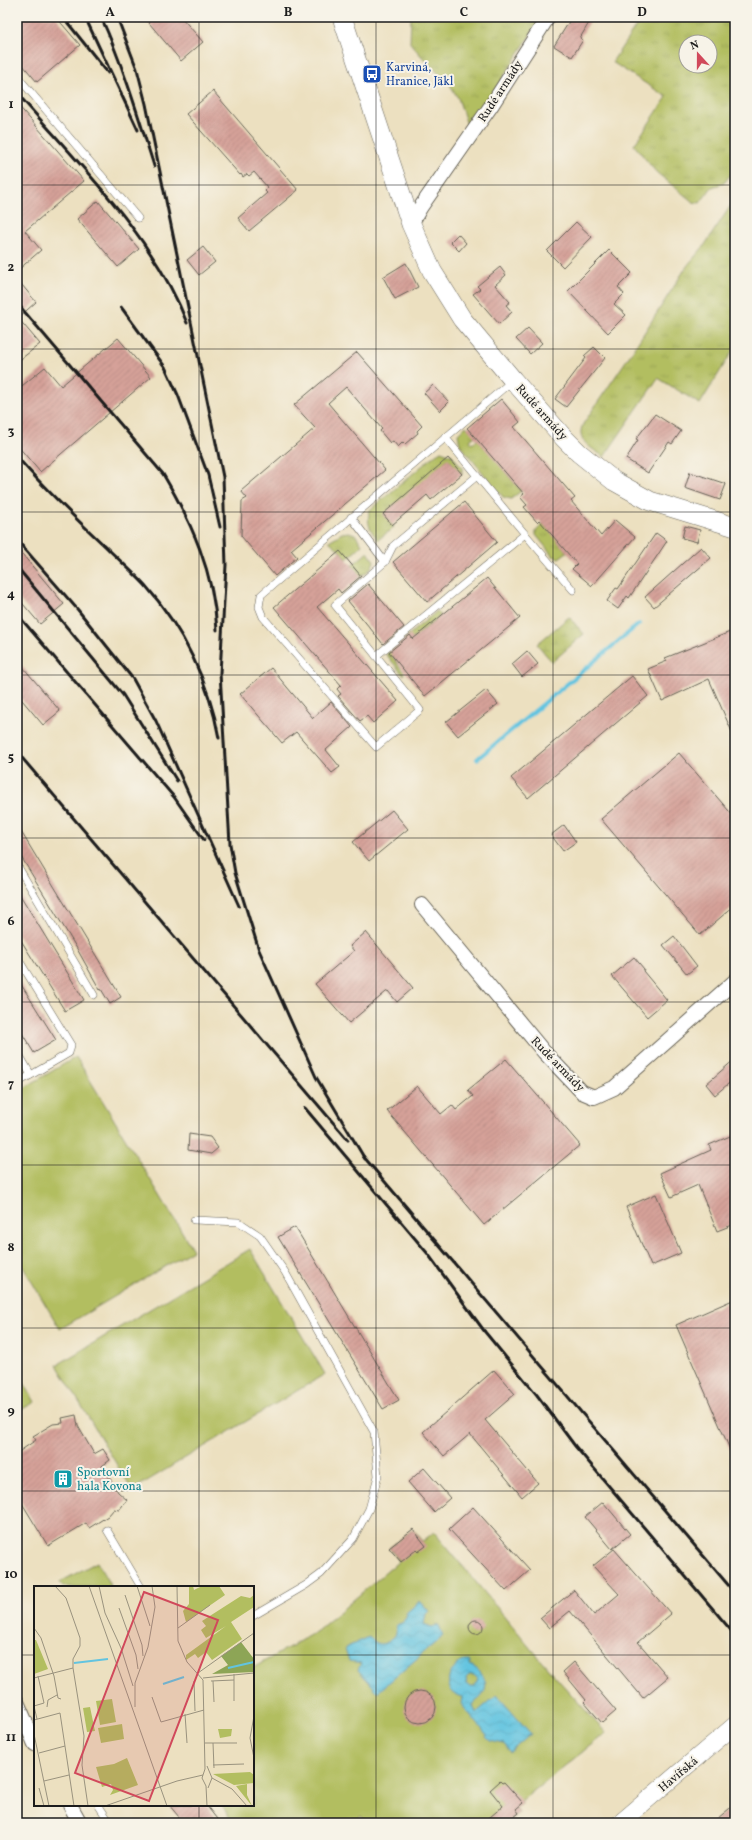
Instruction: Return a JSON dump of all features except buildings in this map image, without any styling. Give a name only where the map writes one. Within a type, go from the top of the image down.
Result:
[{"type":"main road","name":"Rudé armády","points":[[342,17],[411,224],[427,261],[449,300],[513,380],[569,443],[614,481],[650,501],[735,527]]},
{"type":"street","name":"Rudé armády","points":[[411,224],[420,208],[491,106],[548,17]]},
{"type":"street","name":"Rudé armády","points":[[422,905],[544,1052],[582,1092],[594,1097],[614,1088],[735,981]]},
{"type":"street","points":[[17,1702],[34,1742]]},
{"type":"street","name":"Havířská","points":[[620,1823],[735,1725]]},
{"type":"street","points":[[71,1806],[80,1823]]},
{"type":"lane","points":[[17,76],[138,218]]},
{"type":"lane","points":[[477,476],[393,546],[385,562],[334,605],[420,710],[376,747],[263,617],[259,607],[261,595],[513,380]]},
{"type":"lane","points":[[445,437],[572,590]]},
{"type":"lane","points":[[351,517],[385,562]]},
{"type":"lane","points":[[376,656],[525,534]]},
{"type":"lane","points":[[17,865],[94,995]]},
{"type":"lane","points":[[17,957],[71,1045],[69,1053],[17,1084]]},
{"type":"lane","points":[[17,1051],[32,1075]]},
{"type":"lane","points":[[194,1220],[239,1222],[260,1236],[285,1272],[374,1432],[378,1476],[369,1509],[353,1538],[321,1574],[306,1585],[254,1615]]},
{"type":"lane","points":[[107,1530],[140,1586]]},
{"type":"lane","points":[[99,1806],[110,1823]]},
{"type":"green space","points":[[411,17],[542,17],[471,127],[467,125],[458,98],[450,85],[410,43]]},
{"type":"green space","points":[[642,17],[735,17],[735,169],[724,183],[712,187],[700,203],[693,202],[656,172],[634,145],[667,97],[612,62]]},
{"type":"green space","points":[[735,199],[735,347],[700,404],[658,378],[604,457],[586,444],[583,440],[581,430],[583,424],[628,358],[687,266],[704,246]]},
{"type":"green space","points":[[466,426],[475,436],[470,440],[472,444],[478,439],[521,491],[511,499],[503,497],[460,445],[458,434]]},
{"type":"green space","points":[[441,451],[452,455],[462,468],[462,475],[449,459],[384,515],[394,527],[378,540],[369,523],[368,519],[370,510]]},
{"type":"green space","points":[[543,524],[567,552],[559,558],[553,556],[536,535],[536,531]]},
{"type":"green space","points":[[349,532],[355,534],[362,545],[347,559],[329,541],[342,533]]},
{"type":"green space","points":[[368,552],[374,561],[373,565],[362,575],[350,580],[358,572],[352,565]]},
{"type":"green space","points":[[437,611],[441,615],[392,656],[404,673],[403,675],[386,654]]},
{"type":"green space","points":[[569,617],[584,634],[552,662],[537,644]]},
{"type":"green space","points":[[76,1057],[193,1250],[60,1329],[17,1257],[17,1092]]},
{"type":"green space","points":[[250,1249],[325,1374],[132,1490],[57,1365]]},
{"type":"green space","points":[[17,1371],[35,1402],[17,1412]]},
{"type":"green space","points":[[413,1529],[423,1541],[434,1532],[552,1673],[606,1733],[521,1801],[523,1803],[516,1809],[519,1813],[507,1823],[367,1823],[361,1816],[353,1823],[233,1823],[223,1806],[254,1806],[254,1667],[317,1631],[399,1561],[389,1548]]},
{"type":"green space","points":[[97,1562],[110,1586],[62,1586],[60,1582]]},
{"type":"water","points":[[420,1601],[429,1611],[426,1614],[424,1624],[432,1627],[439,1625],[443,1636],[378,1692],[358,1670],[361,1663],[349,1661],[345,1648],[369,1637],[376,1643],[387,1643],[396,1634],[396,1625],[404,1622],[407,1615],[406,1613]]},
{"type":"water","points":[[464,1661],[470,1661],[470,1665],[478,1670],[484,1678],[486,1687],[485,1691],[473,1705],[476,1713],[497,1695],[531,1734],[510,1752],[504,1744],[490,1741],[486,1737],[487,1735],[461,1704],[462,1697],[455,1694],[451,1690],[449,1685],[450,1674],[458,1664]],"holes":[[[469,1675],[474,1675],[478,1679],[475,1686],[470,1686],[467,1684],[466,1678]]]},
{"type":"waterway","points":[[477,759],[639,624]]},
{"type":"railway","points":[[63,17],[108,73]]},
{"type":"railway","points":[[85,17],[138,130]]},
{"type":"railway","points":[[101,17],[123,72],[154,166]]},
{"type":"railway","points":[[117,17],[137,69],[146,104],[223,477],[226,565],[220,673],[230,844],[235,873],[259,950],[316,1077],[365,1159]]},
{"type":"railway","points":[[17,93],[89,174],[134,230],[155,260],[187,323]]},
{"type":"railway","points":[[17,303],[163,474],[174,492],[200,549],[211,588],[217,630]]},
{"type":"railway","points":[[121,307],[165,367],[178,395],[208,475],[220,527]]},
{"type":"railway","points":[[17,457],[60,503],[145,585],[159,602],[182,638],[201,676],[215,717],[219,738]]},
{"type":"railway","points":[[17,540],[78,610],[133,679],[156,721],[239,906]]},
{"type":"railway","points":[[17,567],[123,695],[177,781]]},
{"type":"railway","points":[[17,614],[174,797],[204,840]]},
{"type":"railway","points":[[17,752],[348,1140]]},
{"type":"railway","points":[[305,1108],[428,1254],[485,1332],[537,1395],[575,1446],[735,1635]]},
{"type":"railway","points":[[363,1156],[735,1593]]},
{"type":"place","name":"Karviná, Hranice, Jäkl","points":[[372,74]]},
{"type":"place","name":"Sportovní hala Kovona","points":[[63,1479]]}]
